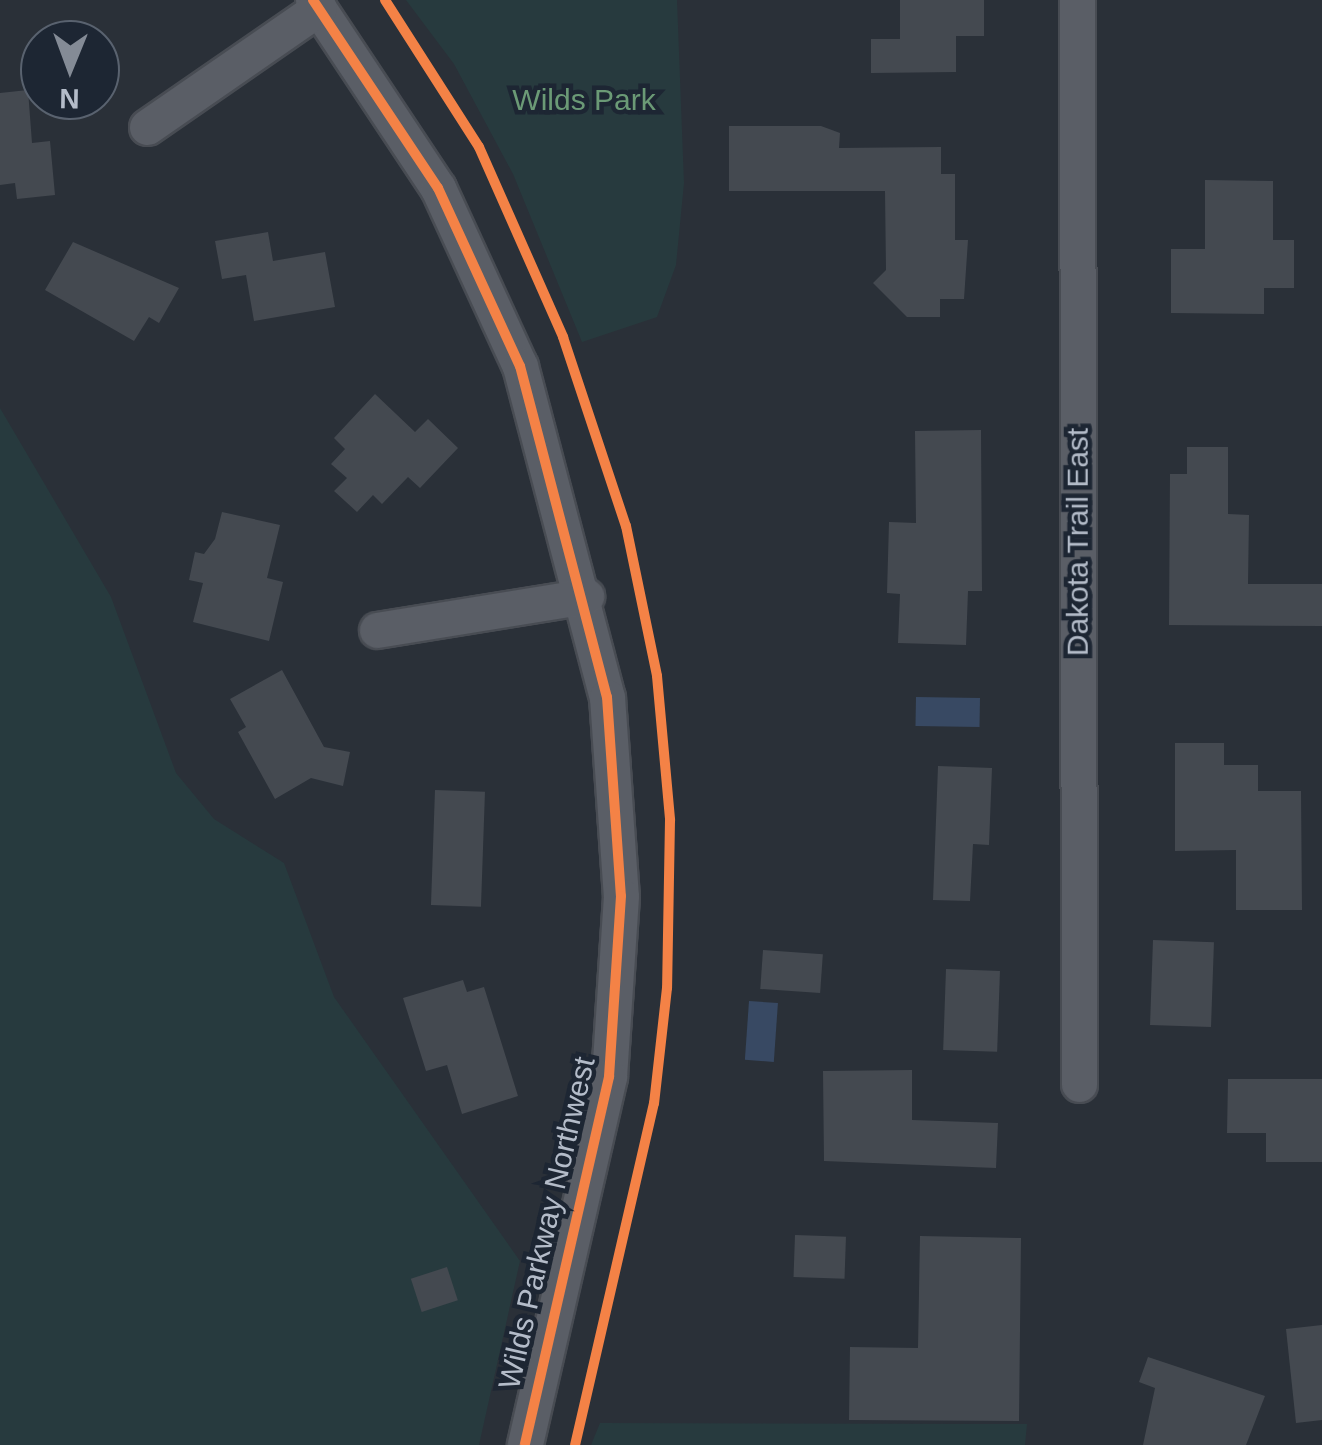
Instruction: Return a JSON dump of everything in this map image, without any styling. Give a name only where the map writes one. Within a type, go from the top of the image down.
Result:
[{"type":"street","name":"Dakota Trail East","points":[[1077,0],[1079,1084]]},
{"type":"street","points":[[148,127],[316,4]]},
{"type":"street","name":"Wilds Parkway Northwest","points":[[316,4],[429,173],[520,366],[586,596],[615,793],[617,983],[608,1076],[525,1445]]},
{"type":"street","points":[[377,630],[586,596]]},
{"type":"green space","name":"Wilds Park","points":[[406,0],[677,0],[684,183],[676,265],[657,317],[582,342],[513,174],[454,64]]},
{"type":"green space","points":[[0,408],[111,597],[176,773],[214,819],[284,863],[334,997],[520,1261],[479,1445],[0,1445]]},
{"type":"green space","points":[[600,1423],[1027,1424],[1025,1445],[591,1445]]},
{"type":"water","points":[[916,697],[980,698],[979,727],[915,726]]},
{"type":"water","points":[[749,1001],[778,1003],[774,1062],[745,1060]]},
{"type":"building","points":[[900,0],[984,0],[984,36],[956,36],[956,72],[871,73],[871,39],[900,39]]},
{"type":"building","points":[[20,91],[20,120],[30,120],[32,143],[50,141],[55,195],[17,199],[15,183],[0,185],[0,93]]},
{"type":"building","points":[[729,126],[821,126],[840,133],[839,148],[941,147],[941,174],[955,174],[955,240],[968,240],[964,299],[940,299],[940,317],[907,317],[873,283],[886,270],[885,191],[729,191]]},
{"type":"building","points":[[1205,180],[1273,181],[1273,240],[1294,240],[1294,288],[1264,288],[1264,314],[1171,313],[1171,249],[1205,249]]},
{"type":"building","points":[[268,232],[273,261],[325,252],[335,307],[254,321],[246,275],[222,279],[215,241]]},
{"type":"building","points":[[73,242],[179,288],[159,323],[149,317],[134,341],[45,290]]},
{"type":"building","points":[[375,394],[415,432],[428,419],[458,448],[420,488],[408,477],[382,504],[373,495],[357,512],[334,491],[347,478],[331,464],[345,449],[334,438]]},
{"type":"building","points":[[981,430],[982,591],[968,591],[966,645],[898,643],[900,594],[887,593],[889,522],[916,523],[915,431]]},
{"type":"building","points":[[1187,447],[1228,447],[1228,514],[1249,515],[1248,584],[1322,584],[1322,626],[1169,625],[1170,474],[1187,474]]},
{"type":"building","points":[[222,512],[280,525],[267,578],[283,582],[269,641],[193,622],[203,583],[189,580],[195,552],[204,554],[215,539]]},
{"type":"building","points":[[282,670],[324,747],[350,752],[343,786],[311,778],[275,799],[238,732],[246,727],[230,699]]},
{"type":"building","points":[[1175,743],[1224,743],[1224,765],[1258,765],[1258,791],[1301,791],[1302,910],[1236,910],[1236,850],[1175,851]]},
{"type":"building","points":[[938,766],[992,768],[989,845],[973,844],[970,901],[933,900]]},
{"type":"building","points":[[435,790],[485,792],[481,907],[431,905]]},
{"type":"building","points":[[1153,940],[1214,942],[1211,1027],[1150,1025]]},
{"type":"building","points":[[763,950],[823,954],[820,993],[760,989]]},
{"type":"building","points":[[946,969],[1000,971],[997,1052],[943,1050]]},
{"type":"building","points":[[463,980],[467,992],[484,987],[518,1096],[462,1114],[447,1065],[426,1071],[403,998]]},
{"type":"building","points":[[912,1070],[912,1120],[998,1123],[996,1168],[824,1161],[823,1071]]},
{"type":"building","points":[[1228,1079],[1322,1079],[1322,1162],[1266,1162],[1266,1133],[1227,1133]]},
{"type":"building","points":[[795,1235],[846,1237],[845,1279],[794,1277]]},
{"type":"building","points":[[920,1236],[1021,1238],[1019,1421],[849,1420],[850,1347],[918,1348]]},
{"type":"building","points":[[447,1267],[458,1300],[422,1312],[411,1279]]},
{"type":"building","points":[[1322,1325],[1322,1420],[1296,1423],[1286,1329]]},
{"type":"building","points":[[1148,1357],[1265,1396],[1246,1445],[1143,1445],[1155,1388],[1139,1382]]},
{"type":"cycle path","points":[[313,0],[438,188],[520,366],[607,697],[621,896],[609,1077],[525,1445]]},
{"type":"cycle path","points":[[385,0],[479,147],[563,337],[626,526],[657,676],[670,820],[667,988],[654,1103],[575,1445]]}]
